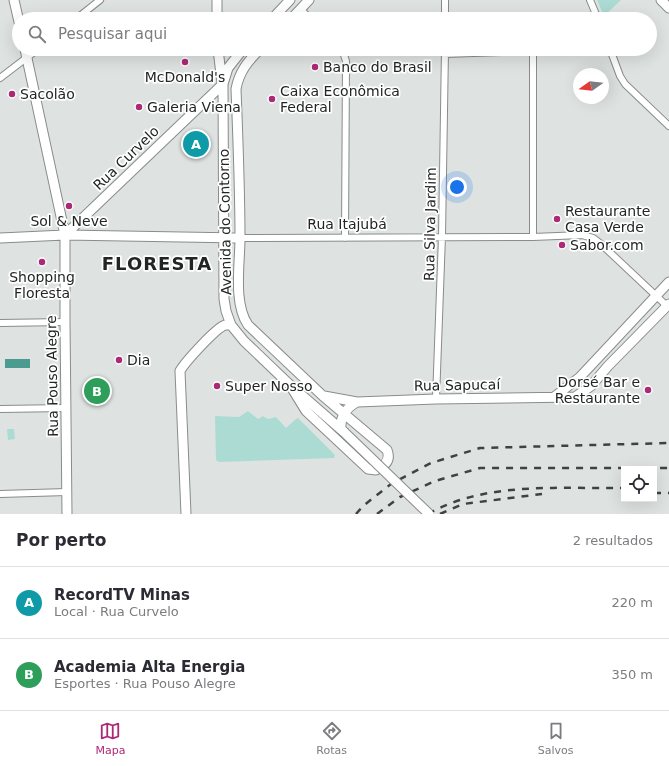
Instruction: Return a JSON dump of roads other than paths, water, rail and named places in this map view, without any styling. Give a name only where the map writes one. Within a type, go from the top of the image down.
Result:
[{"type":"street","points":[[14,0],[17,12]]},
{"type":"street","points":[[85,12],[100,0]]},
{"type":"street","points":[[217,0],[217,12]]},
{"type":"street","points":[[279,12],[290,0]]},
{"type":"street","points":[[297,12],[309,0]]},
{"type":"street","points":[[445,0],[445,12]]},
{"type":"street","points":[[590,0],[595,12]]},
{"type":"street","points":[[661,0],[669,8]]},
{"type":"street","points":[[300,9],[303,12]]},
{"type":"street","points":[[0,78],[23,56]]},
{"type":"street","name":"Rua Pouso Alegre","points":[[27,56],[65,235],[67,514]]},
{"type":"street","points":[[219,56],[222,84],[236,89]]},
{"type":"street","name":"Avenida do Contorno","points":[[237,56],[228,68],[222,84],[224,299],[231,325],[244,341],[290,385],[343,431],[429,514]]},
{"type":"street","name":"Avenida do Contorno","points":[[254,56],[244,67],[236,89],[240,238],[239,294],[244,320],[323,396],[387,450],[390,456],[388,461],[379,469],[368,469],[306,411],[290,385]]},
{"type":"street","points":[[344,56],[346,61],[345,238]]},
{"type":"street","name":"Rua Silva Jardim","points":[[436,399],[442,236],[445,56]]},
{"type":"street","points":[[533,237],[535,56]]},
{"type":"street","points":[[613,56],[620,76],[625,84],[669,126]]},
{"type":"street","name":"Rua Curvelo","points":[[65,235],[222,84]]},
{"type":"street","name":"Rua Itajubá","points":[[0,238],[65,235],[224,238],[442,236],[533,237],[582,235],[593,238],[601,244],[655,296],[668,305]]},
{"type":"street","points":[[554,397],[580,377],[669,282]]},
{"type":"street","name":"Rua Sapucaí","points":[[323,396],[357,402],[575,397],[591,386],[608,366],[668,305]]},
{"type":"street","points":[[0,323],[65,322]]},
{"type":"street","points":[[186,514],[180,370],[184,363],[215,333],[226,325],[231,325]]},
{"type":"street","points":[[343,431],[341,421],[344,413],[349,407],[357,402]]},
{"type":"street","points":[[0,409],[66,408]]},
{"type":"street","points":[[0,494],[66,492]]},
{"type":"railway","points":[[356,514],[363,506],[391,484],[431,463],[480,448],[669,443]]},
{"type":"railway","points":[[377,514],[400,497],[435,481],[480,468],[669,468]]},
{"type":"railway","points":[[428,514],[450,503],[474,496],[498,492],[549,488],[621,488]]},
{"type":"railway","points":[[657,493],[669,493]]},
{"type":"railway","points":[[440,514],[463,504],[542,494]]},
{"type":"place","name":"McDonald's","points":[[185,62]]},
{"type":"place","name":"Banco do Brasil","points":[[315,67]]},
{"type":"place","name":"Sacolão","points":[[12,94]]},
{"type":"place","name":"Caixa Econômica Federal","points":[[272,99]]},
{"type":"place","name":"Galeria Viena","points":[[139,107]]},
{"type":"place","name":"RecordTV Minas","points":[[196,144]]},
{"type":"place","name":"Sol & Neve","points":[[69,206]]},
{"type":"place","name":"Restaurante Casa Verde","points":[[557,219]]},
{"type":"place","name":"Sabor.com","points":[[562,245]]},
{"type":"place","name":"Shopping Floresta","points":[[42,262]]},
{"type":"place","name":"Dia","points":[[119,360]]},
{"type":"place","name":"Super Nosso","points":[[217,386]]},
{"type":"place","name":"Dorsé Bar e Restaurante","points":[[648,390]]},
{"type":"place","name":"Academia Alta Energia","points":[[97,391]]},
{"type":"district","name":"FLORESTA","points":[[157,264]]}]
